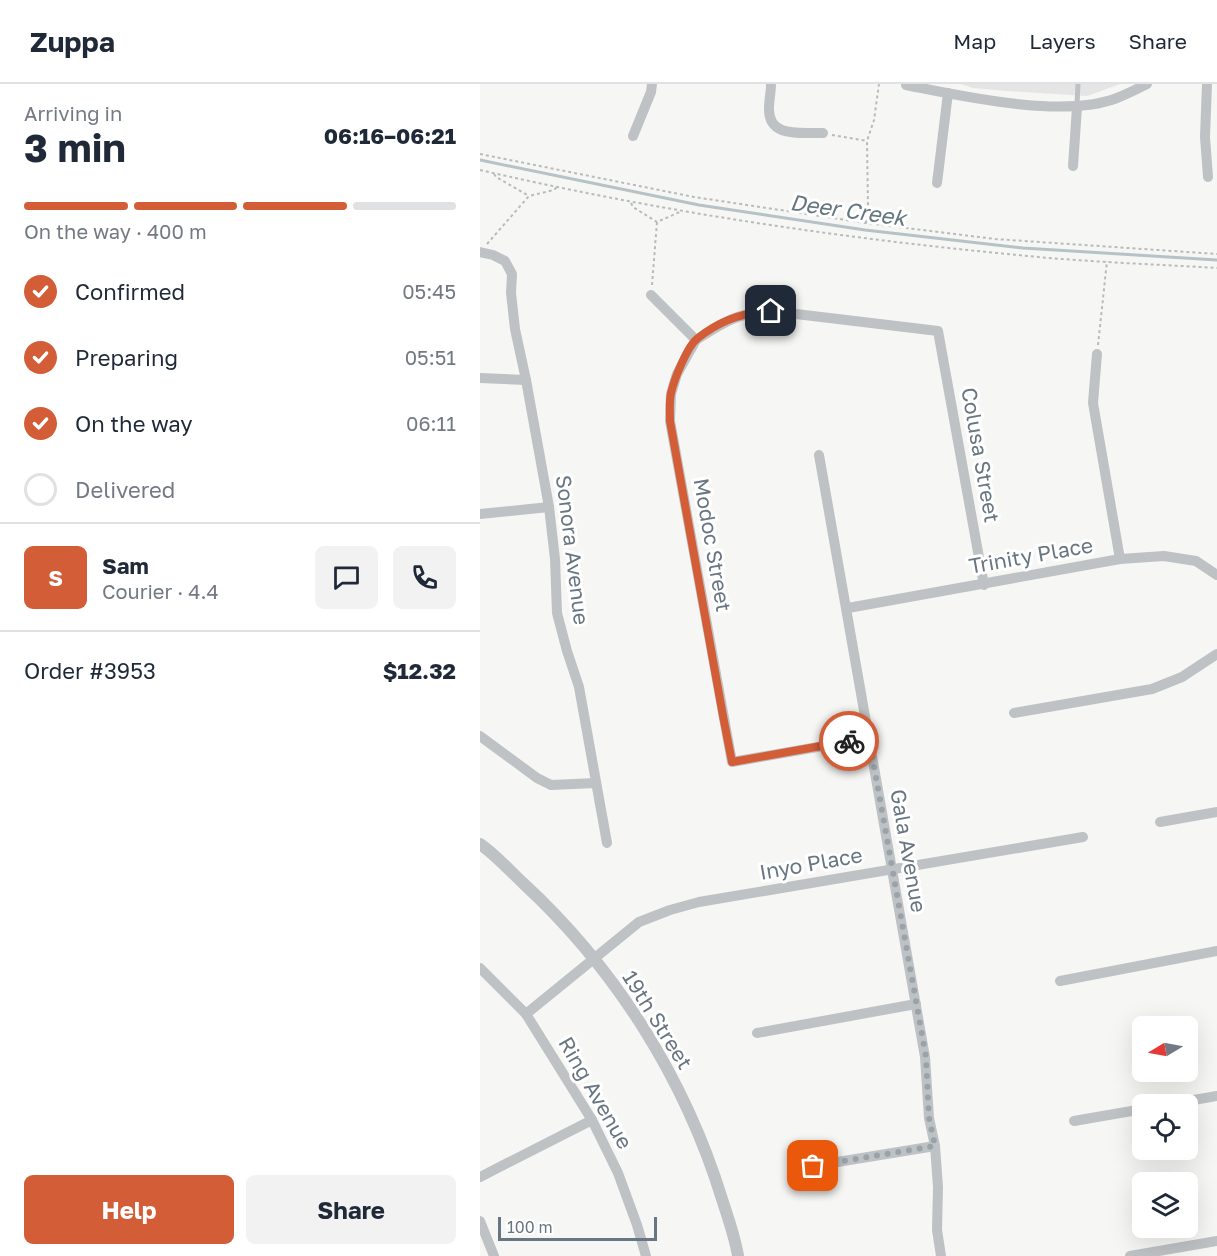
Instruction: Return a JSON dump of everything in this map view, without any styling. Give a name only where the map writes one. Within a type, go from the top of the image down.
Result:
[{"type":"street","points":[[633,136],[651,92],[652,84]]},
{"type":"street","points":[[771,84],[768,110],[775,126],[788,133],[823,133]]},
{"type":"street","points":[[906,85],[1023,104],[1077,107],[1116,99],[1147,84]]},
{"type":"street","points":[[1207,84],[1205,137],[1208,177]]},
{"type":"street","points":[[937,183],[948,93]]},
{"type":"street","points":[[1073,166],[1077,107]]},
{"type":"street","name":"Sonora Avenue","points":[[480,252],[505,261],[512,274],[511,292],[515,329],[549,507],[555,559],[557,613],[579,687],[607,843]]},
{"type":"street","points":[[651,295],[696,339]]},
{"type":"street","name":"Colusa Street","points":[[696,339],[731,318],[750,312],[771,311],[938,332],[984,585]]},
{"type":"street","name":"Modoc Street","points":[[696,339],[677,374],[671,394],[670,421],[732,762],[869,738]]},
{"type":"street","points":[[1097,354],[1093,403],[1120,560]]},
{"type":"street","points":[[480,378],[526,380]]},
{"type":"street","name":"Gala Avenue","points":[[819,455],[926,1057],[929,1118],[935,1146],[938,1187],[937,1230],[941,1256]]},
{"type":"street","points":[[480,514],[549,507]]},
{"type":"street","name":"Trinity Place","points":[[848,608],[1120,560],[1164,556],[1196,561],[1217,575]]},
{"type":"street","points":[[1014,713],[1152,689],[1182,677],[1217,654]]},
{"type":"street","points":[[480,736],[550,785],[596,783]]},
{"type":"street","points":[[1160,822],[1217,812]]},
{"type":"street","name":"Inyo Place","points":[[526,1014],[639,922],[670,910],[699,902],[1083,837]]},
{"type":"street","name":"19th Street","points":[[480,844],[540,898],[595,958],[648,1034],[679,1093],[710,1161],[738,1256]]},
{"type":"street","points":[[1060,981],[1217,951]]},
{"type":"street","name":"Ring Avenue","points":[[480,968],[526,1014],[592,1120],[618,1173],[646,1256]]},
{"type":"street","points":[[757,1033],[916,1004]]},
{"type":"street","points":[[1198,1099],[1217,1096]]},
{"type":"street","points":[[1074,1121],[1132,1111]]},
{"type":"street","points":[[480,1177],[592,1120]]},
{"type":"street","points":[[813,1166],[935,1146]]},
{"type":"street","points":[[480,1221],[494,1256]]},
{"type":"street","points":[[1130,1256],[1217,1241]]},
{"type":"lane","points":[[1077,107],[1078,84]]},
{"type":"path","points":[[866,223],[868,208],[867,141],[874,120],[879,84]]},
{"type":"path","points":[[823,133],[867,141]]},
{"type":"path","points":[[480,154],[694,197],[866,223],[1006,240],[1217,254]]},
{"type":"path","points":[[480,170],[631,202],[777,226],[1020,256],[1217,268]]},
{"type":"path","points":[[494,173],[496,177],[529,196]]},
{"type":"path","points":[[480,252],[529,196],[554,190],[557,187]]},
{"type":"path","points":[[631,202],[633,207],[657,222]]},
{"type":"path","points":[[657,222],[683,211]]},
{"type":"path","points":[[651,295],[657,222]]},
{"type":"path","points":[[1097,354],[1107,261]]},
{"type":"shaded area","points":[[961,84],[1120,84],[1087,96],[973,88]]},
{"type":"waterway","name":"Deer Creek","points":[[480,160],[699,205],[865,230],[1023,248],[1217,260]]},
{"type":"way so far","points":[[813,1166],[935,1146],[929,1118],[926,1057],[869,738],[849,741]]},
{"type":"route","points":[[771,311],[750,312],[731,318],[696,339],[677,374],[671,394],[670,421],[723,716],[732,762],[849,741]]}]
